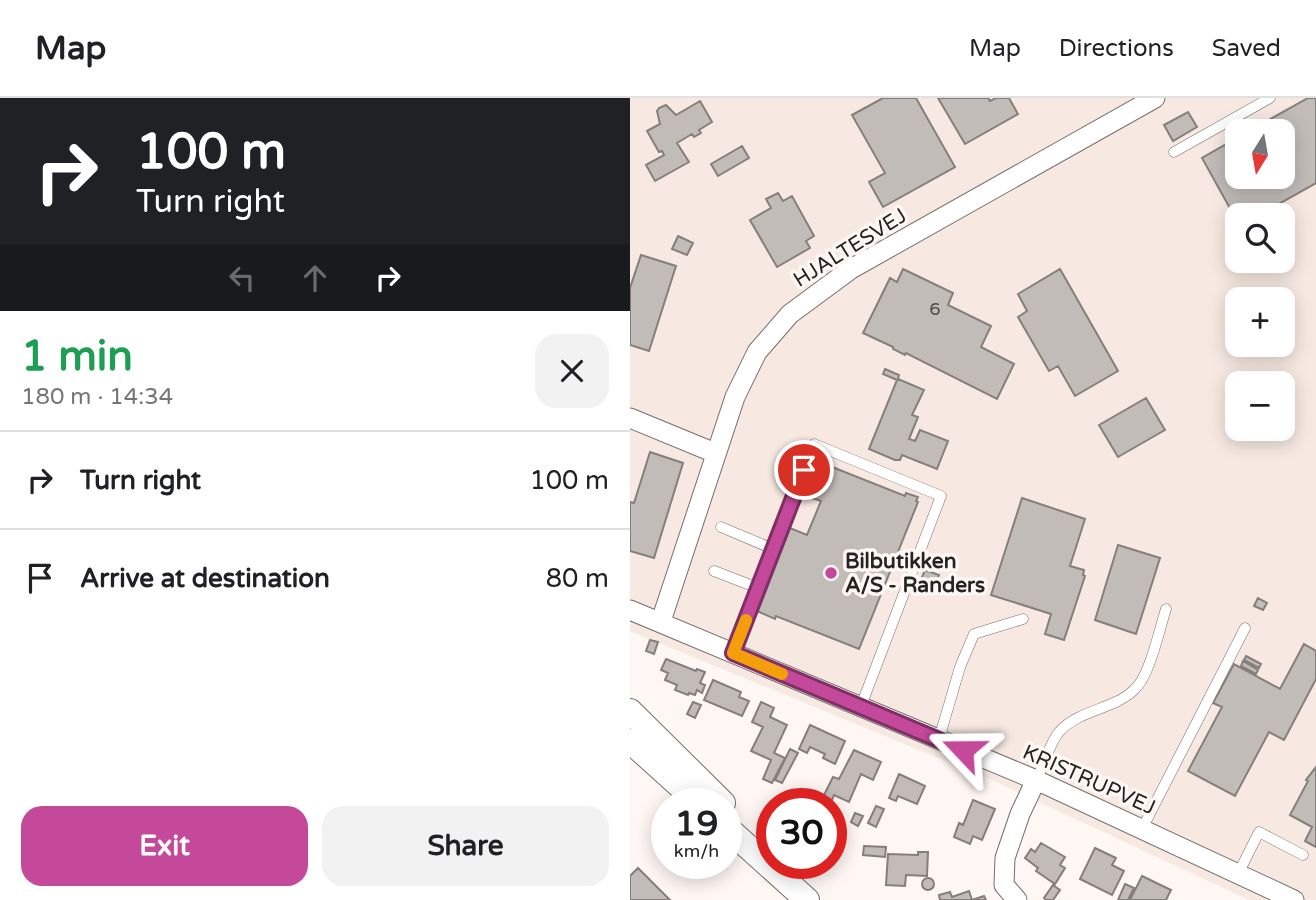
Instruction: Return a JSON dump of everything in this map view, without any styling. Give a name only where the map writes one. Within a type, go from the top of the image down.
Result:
[{"type":"street","name":"HJALTESVEJ","points":[[661,621],[735,397],[757,352],[790,314],[851,269],[1155,98]]},
{"type":"street","points":[[630,418],[715,453]]},
{"type":"street","name":"KRISTRUPVEJ","points":[[630,610],[1036,780],[1294,900]]},
{"type":"street","points":[[630,711],[707,788]]},
{"type":"street","points":[[630,741],[682,788]]},
{"type":"street","points":[[1017,900],[1004,885],[1005,858],[1020,814],[1036,780]]},
{"type":"street","points":[[742,823],[756,838]]},
{"type":"street","points":[[742,841],[807,900]]},
{"type":"street","points":[[796,879],[816,900]]},
{"type":"lane","points":[[1174,152],[1270,98]]},
{"type":"lane","points":[[733,653],[814,444],[941,496],[861,706]]},
{"type":"lane","points":[[721,527],[773,549]]},
{"type":"lane","points":[[714,571],[758,589]]},
{"type":"lane","points":[[1036,780],[1058,733],[1076,718],[1116,702],[1136,688],[1146,668],[1166,609]]},
{"type":"lane","points":[[939,739],[960,667],[974,634],[1023,619]]},
{"type":"lane","points":[[1142,829],[1245,628]]},
{"type":"lane","points":[[1238,874],[1259,832],[1303,855]]},
{"type":"shaded area","points":[[630,98],[1316,98],[1316,900],[1249,900],[992,780],[630,631]]},
{"type":"building","points":[[883,98],[916,98],[955,167],[883,207],[869,182],[885,173],[852,115]]},
{"type":"building","points":[[938,98],[988,98],[990,101],[1009,98],[1018,114],[965,144]]},
{"type":"building","points":[[1308,98],[1316,98],[1316,183],[1280,203],[1227,203],[1202,158],[1225,145],[1225,189],[1295,189],[1295,119],[1270,119]]},
{"type":"building","points":[[700,101],[712,122],[699,130],[701,133],[694,137],[692,134],[677,143],[689,162],[655,181],[646,165],[664,155],[662,151],[659,152],[647,131],[660,124],[657,111],[666,105],[676,115]]},
{"type":"building","points":[[1188,112],[1197,127],[1173,141],[1164,125]]},
{"type":"building","points":[[742,146],[749,158],[718,176],[711,164]]},
{"type":"building","points":[[778,193],[783,201],[792,196],[814,236],[806,241],[810,248],[777,267],[750,220],[771,208],[766,199]]},
{"type":"building","points":[[678,236],[693,243],[687,255],[672,249]]},
{"type":"building","points":[[641,255],[676,266],[649,351],[630,345],[630,288]]},
{"type":"building","points":[[903,269],[953,293],[948,305],[991,326],[981,347],[1014,364],[997,399],[863,333],[890,278],[897,282]]},
{"type":"building","points":[[1060,269],[1118,371],[1075,396],[1058,366],[1049,371],[1018,317],[1027,311],[1018,294]]},
{"type":"building","points":[[885,369],[899,375],[898,379],[924,390],[912,415],[918,417],[909,439],[915,441],[920,430],[948,441],[937,469],[902,455],[900,460],[895,460],[869,449],[897,380],[883,374]]},
{"type":"building","points":[[1146,398],[1165,430],[1118,457],[1099,425]]},
{"type":"building","points":[[650,452],[683,463],[654,558],[630,551],[630,502],[634,503]]},
{"type":"building","name":"Bilbutikken A/S - Randers","points":[[822,463],[905,496],[906,493],[918,497],[859,649],[757,611],[790,528],[807,535],[821,501],[809,497]]},
{"type":"building","points":[[1022,498],[1085,519],[1070,566],[1084,570],[1085,576],[1064,640],[1045,634],[1051,614],[991,595]]},
{"type":"building","points":[[1118,545],[1160,558],[1136,634],[1095,620]]},
{"type":"building","points":[[925,570],[939,575],[932,593],[918,587]]},
{"type":"building","points":[[1258,598],[1267,603],[1263,610],[1254,606]]},
{"type":"building","points":[[650,640],[658,642],[654,654],[646,651]]},
{"type":"building","points":[[1304,644],[1316,651],[1316,679],[1284,740],[1269,732],[1235,796],[1188,771],[1222,707],[1213,703],[1234,664],[1280,689]]},
{"type":"building","points":[[1246,656],[1261,664],[1259,668],[1244,660]]},
{"type":"building","points":[[666,659],[705,672],[700,683],[705,685],[702,693],[697,690],[695,695],[688,695],[675,690],[677,685],[665,680],[668,673],[661,670]]},
{"type":"building","points":[[1243,661],[1258,670],[1256,674],[1241,666]]},
{"type":"building","points":[[713,680],[741,692],[739,697],[749,701],[742,716],[704,700]]},
{"type":"building","points":[[693,702],[701,705],[695,718],[687,714]]},
{"type":"building","points":[[761,702],[774,708],[770,717],[787,725],[774,753],[785,758],[772,783],[763,779],[771,760],[751,751],[763,727],[752,722]]},
{"type":"building","points":[[810,725],[845,741],[835,764],[823,758],[825,754],[810,747],[807,753],[799,749]]},
{"type":"building","points":[[790,749],[798,753],[782,783],[775,780]]},
{"type":"building","points":[[854,750],[881,762],[873,780],[861,774],[849,802],[847,788],[828,788],[833,777],[839,779]]},
{"type":"building","points":[[1316,767],[1316,847],[1305,841],[1312,827],[1290,815],[1308,781],[1306,780]]},
{"type":"building","points":[[899,774],[925,786],[917,804],[898,796],[896,801],[889,798]]},
{"type":"building","points":[[973,800],[995,809],[982,840],[973,836],[970,844],[954,837],[959,823],[963,825]]},
{"type":"building","points":[[876,806],[884,809],[876,827],[868,823]]},
{"type":"building","points":[[855,813],[863,816],[858,826],[851,822]]},
{"type":"building","points":[[1041,843],[1065,857],[1060,865],[1065,868],[1055,884],[1036,871],[1038,868],[1025,858],[1031,849],[1035,852]]},
{"type":"building","points":[[864,846],[886,847],[885,857],[863,855]]},
{"type":"building","points":[[1095,848],[1116,858],[1112,865],[1124,871],[1112,895],[1080,879]]},
{"type":"building","points":[[918,852],[928,852],[927,876],[906,875],[905,886],[886,885],[888,854],[918,855]]},
{"type":"building","points":[[638,868],[670,900],[630,900],[630,876]]},
{"type":"building","points":[[1142,876],[1171,890],[1166,900],[1130,900]]},
{"type":"building","points":[[923,879],[933,879],[933,889],[923,889]]},
{"type":"building","points":[[1125,884],[1134,888],[1128,900],[1118,900]]},
{"type":"building","points":[[1053,885],[1060,890],[1053,900],[1046,900],[1044,898]]},
{"type":"building","points":[[969,891],[972,900],[940,900],[939,895],[950,892],[952,897]]},
{"type":"slow traffic","points":[[746,620],[733,653],[782,674]]},
{"type":"place","name":"Bilbutikken A/S - Randers","points":[[831,573]]},
{"type":"route","points":[[804,470],[733,653],[963,750]]}]
